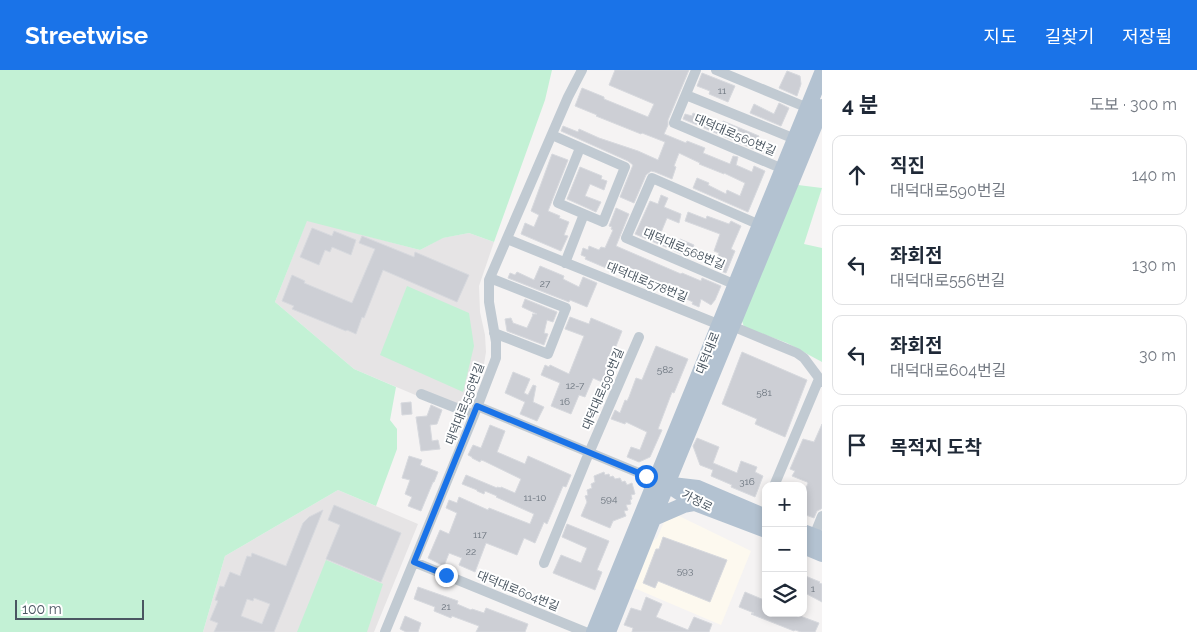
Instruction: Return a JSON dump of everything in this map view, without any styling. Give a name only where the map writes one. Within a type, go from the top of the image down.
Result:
[{"type":"main road","name":"대덕대로","points":[[594,632],[662,482],[815,108],[822,73]]},
{"type":"main road","name":"대덕대로","points":[[726,326],[736,284],[795,139],[815,108]]},
{"type":"main road","name":"대덕대로","points":[[608,632],[654,518],[662,482]]},
{"type":"main road","name":"가정로","points":[[662,482],[695,502],[762,516]]},
{"type":"main road","name":"가정로","points":[[662,482],[698,488],[762,516]]},
{"type":"main road","points":[[654,518],[695,502]]},
{"type":"main road","points":[[811,538],[822,554]]},
{"type":"street","name":"대덕대로556번길","points":[[387,631],[496,358],[496,342],[489,302],[490,278],[568,97],[582,70]]},
{"type":"street","name":"대덕대로560번길","points":[[696,70],[674,123],[783,169]]},
{"type":"street","points":[[716,70],[815,108]]},
{"type":"street","points":[[686,95],[795,139]]},
{"type":"street","points":[[552,135],[625,167],[603,222],[558,203],[580,148]]},
{"type":"street","name":"대덕대로568번길","points":[[736,284],[626,238],[652,178],[760,225]]},
{"type":"street","points":[[565,263],[584,214]]},
{"type":"street","name":"대덕대로578번길","points":[[506,240],[797,353],[808,363],[820,380]]},
{"type":"street","points":[[490,278],[566,308],[548,354],[494,333]]},
{"type":"street","name":"대덕대로590번길","points":[[544,563],[589,452],[639,337]]},
{"type":"street","points":[[776,482],[820,380]]},
{"type":"street","points":[[421,394],[476,411],[589,452],[662,482]]},
{"type":"street","points":[[811,538],[822,516]]},
{"type":"street","name":"대덕대로604번길","points":[[414,562],[585,632]]},
{"type":"shaded area","points":[[307,220],[420,250],[442,238],[469,233],[494,242],[479,286],[480,312],[485,335],[486,352],[484,364],[468,405],[462,406],[420,397],[354,369],[275,302]]},
{"type":"shaded area","points":[[338,490],[418,524],[374,632],[203,632],[225,556]]},
{"type":"shaded area","points":[[677,515],[751,551],[721,625],[634,588],[653,541],[657,538],[665,520]]},
{"type":"green space","points":[[0,70],[552,70],[545,100],[494,242],[469,233],[443,238],[420,250],[307,221],[275,302],[354,369],[396,387],[390,420],[397,429],[397,449],[376,506],[338,490],[225,556],[203,632],[0,632]]},
{"type":"green space","points":[[798,185],[822,188],[804,244],[822,248],[822,362],[787,343],[744,327],[741,318]]},
{"type":"green space","points":[[407,286],[469,313],[474,346],[463,392],[380,355]]},
{"type":"green space","points":[[326,560],[383,584],[367,632],[297,632]]},
{"type":"building","points":[[615,70],[689,70],[664,134],[705,148],[703,153],[730,164],[733,156],[738,157],[736,165],[752,172],[754,166],[765,171],[748,212],[693,188],[697,178],[726,194],[727,190],[740,196],[745,183],[699,164],[679,153],[672,179],[651,171],[646,175],[634,203],[620,197],[633,165],[561,131],[563,126],[578,132],[579,129],[658,160],[665,142],[575,106],[582,88],[648,117],[654,104],[609,85]]},
{"type":"building","points":[[787,71],[800,76],[801,84],[797,96],[779,88]]},
{"type":"building","points":[[702,73],[735,86],[728,102],[709,94],[710,91],[697,86]]},
{"type":"building","points":[[779,103],[789,108],[781,126],[750,113],[754,104],[774,114]]},
{"type":"building","points":[[693,113],[722,125],[723,121],[759,136],[758,138],[773,144],[772,147],[775,148],[772,157],[683,119],[685,114],[692,116]]},
{"type":"building","points":[[552,154],[568,160],[548,211],[569,222],[564,235],[568,236],[561,251],[521,234],[525,223],[534,227],[539,215],[531,211]]},
{"type":"building","points":[[580,167],[602,176],[601,179],[607,181],[604,190],[590,184],[585,196],[601,202],[596,212],[567,199]]},
{"type":"building","points":[[661,195],[668,198],[664,207],[681,214],[679,223],[667,218],[660,235],[678,243],[680,239],[694,245],[689,257],[635,234],[650,201],[658,204]]},
{"type":"building","points":[[616,208],[629,214],[616,246],[681,274],[701,281],[702,278],[721,286],[711,305],[701,299],[699,307],[692,304],[693,302],[653,284],[608,265],[606,268],[585,259],[586,257],[581,255],[583,248],[588,250],[589,246],[599,250],[601,247],[605,248],[613,230],[609,226]]},
{"type":"building","points":[[688,212],[706,219],[707,216],[729,224],[731,221],[741,226],[731,249],[735,251],[726,273],[713,268],[719,253],[714,251],[720,234],[685,221]]},
{"type":"building","points":[[312,228],[332,236],[334,231],[356,240],[351,255],[332,247],[330,252],[325,250],[319,265],[300,257]]},
{"type":"building","points":[[362,236],[414,257],[415,252],[469,275],[457,302],[383,270],[356,334],[292,309],[294,306],[282,301],[292,275],[305,281],[304,283],[352,303],[375,249],[359,243]]},
{"type":"building","points":[[540,266],[564,276],[563,279],[579,287],[583,277],[597,283],[587,307],[570,300],[569,302],[508,278],[510,273],[515,275],[517,272],[534,280]]},
{"type":"building","points":[[525,299],[557,312],[553,322],[547,320],[544,333],[548,334],[544,345],[507,331],[505,319],[511,318],[513,323],[527,328],[532,314],[537,314],[522,307]]},
{"type":"building","points":[[570,317],[589,324],[591,318],[622,331],[602,382],[593,378],[585,397],[579,395],[571,414],[551,406],[560,383],[541,375],[545,365],[549,367],[550,365],[569,374],[584,336],[565,329]]},
{"type":"building","points":[[656,346],[688,359],[674,393],[672,392],[658,429],[662,430],[650,457],[639,462],[627,457],[631,447],[640,450],[647,432],[626,422],[625,424],[611,419],[615,410],[620,413],[625,400],[627,401],[629,397],[636,378],[642,380]]},
{"type":"building","points":[[742,352],[807,380],[785,437],[755,424],[757,419],[722,404]]},
{"type":"building","points":[[513,372],[530,379],[524,393],[528,395],[533,385],[536,386],[533,402],[544,407],[537,421],[520,414],[525,402],[505,393]]},
{"type":"building","points":[[411,402],[412,414],[402,415],[401,403]]},
{"type":"building","points":[[431,405],[442,410],[437,424],[430,425],[432,441],[438,440],[440,449],[421,451],[416,417],[427,416]]},
{"type":"building","points":[[822,424],[822,508],[817,511],[814,518],[807,515],[808,483],[792,476],[795,471],[790,469],[803,439],[814,442]]},
{"type":"building","points":[[490,425],[505,431],[497,452],[525,464],[528,456],[571,475],[566,487],[563,486],[547,524],[544,522],[535,543],[524,538],[517,555],[486,543],[475,572],[459,565],[462,558],[449,553],[444,566],[428,558],[440,530],[449,534],[457,513],[446,508],[449,500],[457,503],[459,497],[488,510],[489,508],[530,524],[534,514],[485,491],[484,494],[462,484],[466,475],[497,488],[501,487],[515,493],[521,479],[468,455],[473,445],[481,448]]},
{"type":"building","points":[[697,438],[719,447],[713,463],[737,473],[741,461],[757,467],[755,472],[763,476],[755,497],[711,476],[713,470],[700,465],[693,446]]},
{"type":"building","points":[[409,456],[422,460],[420,465],[438,472],[421,511],[408,506],[412,497],[405,494],[410,480],[402,478]]},
{"type":"building","points":[[604,472],[605,475],[609,474],[610,477],[613,476],[615,479],[620,478],[627,485],[632,483],[635,494],[631,495],[631,504],[626,505],[628,510],[624,511],[626,516],[613,521],[610,528],[581,516],[587,502],[585,496],[588,495],[587,490],[592,488],[591,484],[595,482],[594,476]]},
{"type":"building","points":[[334,505],[401,533],[381,582],[326,559],[340,525],[328,520]]},
{"type":"building","points":[[323,510],[274,632],[214,632],[218,623],[210,620],[218,601],[215,600],[220,586],[224,587],[230,572],[240,576],[247,556],[251,557],[252,553],[286,566],[303,523],[309,517]],"holes":[[[254,598],[270,604],[262,624],[241,616],[247,599],[253,601]]]},
{"type":"building","points":[[567,524],[609,541],[597,570],[602,572],[595,590],[553,573],[561,555],[581,563],[587,548],[562,537]]},
{"type":"building","points":[[663,537],[727,560],[710,602],[658,581],[655,588],[643,583],[656,549],[659,549]]},
{"type":"building","points":[[807,577],[822,584],[822,602],[807,594]]},
{"type":"building","points":[[418,587],[458,601],[457,604],[471,610],[484,613],[486,608],[528,624],[525,632],[476,632],[479,626],[434,611],[435,607],[414,599]]},
{"type":"building","points":[[745,592],[762,599],[762,617],[803,617],[819,623],[815,632],[794,631],[751,614],[754,613],[739,607]]},
{"type":"building","points":[[646,597],[662,604],[656,617],[688,630],[694,617],[712,624],[709,632],[632,632],[633,628],[624,625],[631,608],[641,611]]},
{"type":"building","points":[[405,616],[421,623],[418,632],[406,632],[400,629]]},
{"type":"route","points":[[446,575],[414,562],[477,406],[646,476]]}]
